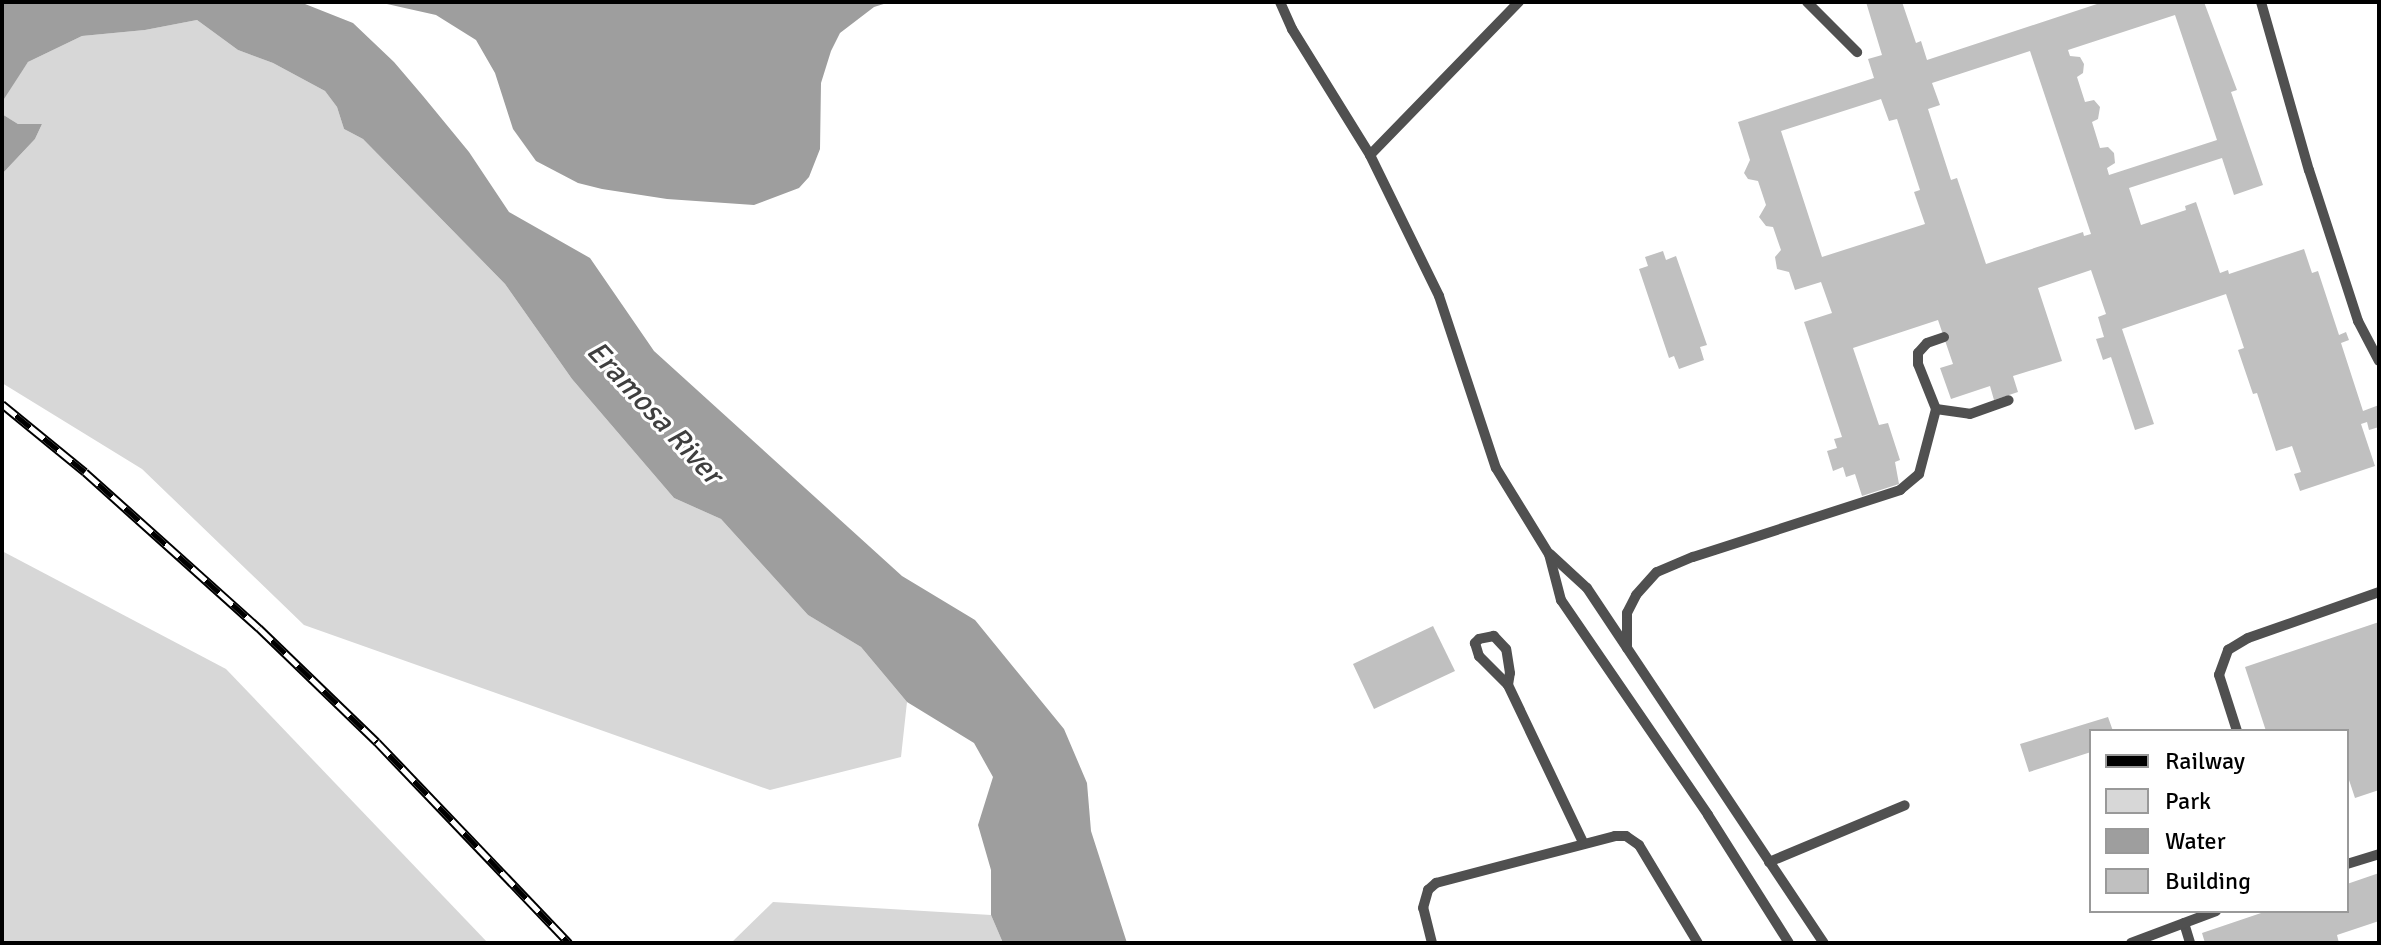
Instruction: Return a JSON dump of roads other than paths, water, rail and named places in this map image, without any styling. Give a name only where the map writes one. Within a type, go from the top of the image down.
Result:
[{"type":"lane","points":[[1280,2],[1292,29],[1370,155],[1439,296],[1496,468],[1549,554],[1561,600],[1708,815],[1789,943]]},
{"type":"lane","points":[[1370,155],[1519,2]]},
{"type":"lane","points":[[1807,2],[1857,52]]},
{"type":"lane","points":[[2261,2],[2309,170],[2353,306],[2379,361]]},
{"type":"lane","points":[[1627,648],[1627,613],[1636,595],[1657,572],[1693,557],[1900,490],[1919,474],[1936,409],[1918,364],[1918,353],[1927,343],[1944,337]]},
{"type":"lane","points":[[1936,409],[1970,414],[2009,400]]},
{"type":"lane","points":[[1549,554],[1580,579],[1824,943]]},
{"type":"lane","points":[[2236,729],[2219,675],[2228,650],[2248,638],[2379,592]]},
{"type":"lane","points":[[1508,685],[1510,673],[1506,649],[1494,636],[1479,639],[1475,643],[1479,656],[1488,669],[1508,685],[1584,844]]},
{"type":"lane","points":[[1769,862],[1905,805]]},
{"type":"lane","points":[[1432,943],[1423,908],[1428,890],[1436,883],[1615,836],[1634,841],[1698,943]]},
{"type":"lane","points":[[2349,863],[2379,854]]},
{"type":"lane","points":[[2131,943],[2211,913]]},
{"type":"lane","points":[[2184,923],[2190,943]]},
{"type":"water","name":"Eramosa River","points":[[2,2],[300,2],[353,23],[394,62],[423,96],[469,152],[509,212],[590,258],[654,351],[902,576],[975,620],[1064,729],[1087,783],[1091,831],[1127,943],[1003,943],[991,915],[991,870],[978,825],[993,777],[974,743],[907,702],[861,647],[808,615],[721,519],[674,498],[572,379],[505,284],[363,139],[344,129],[337,107],[325,91],[273,63],[238,50],[197,20],[145,30],[82,36],[28,62],[2,102]]},
{"type":"water","points":[[378,2],[890,2],[874,7],[840,33],[831,51],[821,83],[820,149],[809,177],[799,188],[754,205],[667,199],[602,189],[578,183],[536,161],[513,129],[495,73],[476,40],[436,15]]},
{"type":"water","points":[[2,114],[18,124],[42,124],[35,139],[2,174]]},
{"type":"railway","points":[[2,404],[85,472],[259,628],[377,742],[569,943]]}]
